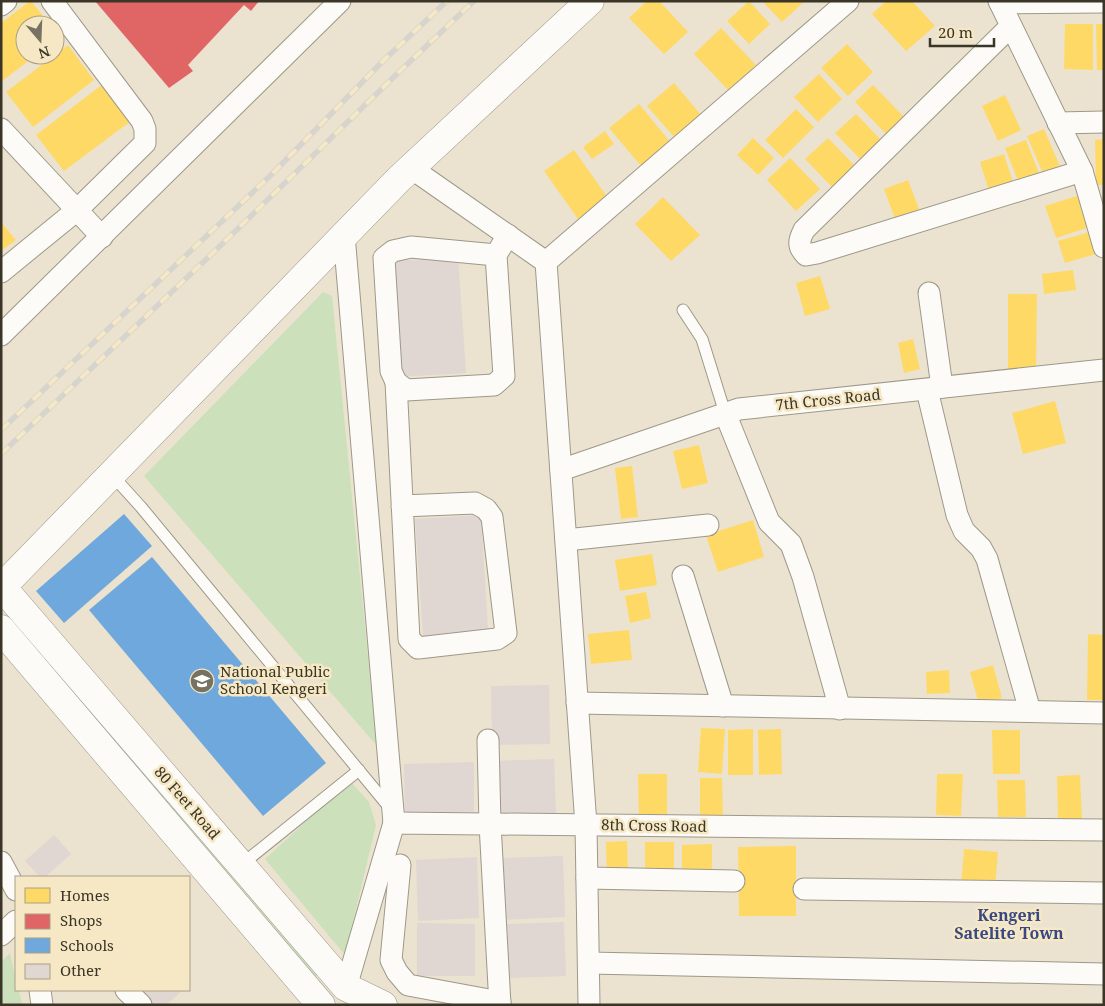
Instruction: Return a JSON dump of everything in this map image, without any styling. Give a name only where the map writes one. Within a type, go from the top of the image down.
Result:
[{"type":"street","points":[[1,5],[6,1]]},
{"type":"street","points":[[1,272],[77,210],[145,143],[145,129],[142,121],[52,1]]},
{"type":"street","points":[[1,335],[340,1]]},
{"type":"street","points":[[2,588],[411,168],[590,1]]},
{"type":"street","points":[[546,262],[848,1]]},
{"type":"street","points":[[1103,245],[1082,171],[1000,2],[1104,2]]},
{"type":"street","points":[[1011,26],[804,230],[799,240],[801,250],[806,255],[817,253],[1082,171]]},
{"type":"street","points":[[1058,123],[1104,122]]},
{"type":"street","points":[[1,128],[102,237]]},
{"type":"street","points":[[411,168],[546,262]]},
{"type":"street","points":[[343,996],[394,817],[344,235]]},
{"type":"street","points":[[396,382],[406,390],[425,389],[494,385],[504,376],[496,255],[508,236]]},
{"type":"street","points":[[402,506],[475,503],[486,509],[492,517],[506,633],[497,639],[418,648],[409,639],[402,506],[396,382],[391,371],[384,258],[393,251],[411,247],[496,255]]},
{"type":"street","points":[[546,262],[586,825],[589,1005]]},
{"type":"street","points":[[929,293],[935,388],[957,515],[964,531],[982,548],[987,559],[1030,711]]},
{"type":"street","name":"7th Cross Road","points":[[561,470],[739,409],[1104,370]]},
{"type":"street","points":[[724,413],[769,522],[791,544],[803,577],[840,709]]},
{"type":"street","points":[[566,540],[708,525]]},
{"type":"street","points":[[683,576],[723,706]]},
{"type":"street","name":"80 Feet Road","points":[[2,588],[241,865],[343,996],[383,1005]]},
{"type":"street","name":"80 Feet Road","points":[[1,629],[322,1005]]},
{"type":"street","points":[[577,703],[1104,713]]},
{"type":"street","points":[[400,865],[391,960],[397,972],[408,985],[500,1003],[490,824],[488,740]]},
{"type":"street","name":"8th Cross Road","points":[[394,817],[490,824],[1104,830]]},
{"type":"street","points":[[1,856],[20,876]]},
{"type":"street","points":[[1,862],[15,888]]},
{"type":"street","points":[[587,878],[734,881]]},
{"type":"street","points":[[804,889],[1104,893]]},
{"type":"street","points":[[1,935],[15,922]]},
{"type":"street","points":[[589,963],[1104,974]]},
{"type":"street","points":[[40,991],[42,1005]]},
{"type":"street","points":[[127,991],[141,1005]]},
{"type":"lane","points":[[683,310],[702,339],[724,413]]},
{"type":"lane","points":[[112,475],[141,507],[359,770],[394,817]]},
{"type":"lane","points":[[241,865],[359,770]]},
{"type":"green space","points":[[323,292],[332,296],[377,746],[144,476]]},
{"type":"green space","points":[[32,635],[319,974],[311,980],[24,642]]},
{"type":"green space","points":[[350,781],[369,802],[376,825],[345,955],[265,859]]},
{"type":"green space","points":[[10,953],[15,976],[15,991],[19,991],[22,1005],[1,1005],[1,962]]},
{"type":"building: Homes","points":[[30,1],[42,15],[15,15],[15,65],[23,65],[1,82],[1,23]]},
{"type":"building: Homes","points":[[647,1],[659,1],[688,32],[664,54],[629,18]]},
{"type":"building: Homes","points":[[749,1],[770,24],[749,44],[727,21]]},
{"type":"building: Homes","points":[[762,1],[805,1],[782,22]]},
{"type":"building: Homes","points":[[886,1],[912,1],[935,26],[906,51],[872,14]]},
{"type":"building: Homes","points":[[1065,24],[1093,24],[1093,70],[1064,69]]},
{"type":"building: Homes","points":[[1096,24],[1104,24],[1104,70],[1097,70]]},
{"type":"building: Homes","points":[[721,28],[756,65],[729,91],[694,54]]},
{"type":"building: Homes","points":[[847,44],[873,72],[848,96],[821,68]]},
{"type":"building: Homes","points":[[68,45],[94,80],[33,127],[6,92],[42,65],[65,65],[65,47]]},
{"type":"building: Homes","points":[[819,74],[842,99],[818,122],[794,97]]},
{"type":"building: Homes","points":[[674,83],[702,116],[676,139],[647,106]]},
{"type":"building: Homes","points":[[103,84],[131,121],[64,171],[36,135]]},
{"type":"building: Homes","points":[[873,85],[910,123],[892,140],[855,102]]},
{"type":"building: Homes","points":[[1005,95],[1021,130],[998,141],[982,106]]},
{"type":"building: Homes","points":[[639,104],[671,143],[642,167],[609,128]]},
{"type":"building: Homes","points":[[796,109],[814,127],[783,158],[765,140]]},
{"type":"building: Homes","points":[[856,114],[885,144],[864,163],[835,133]]},
{"type":"building: Homes","points":[[1044,129],[1062,171],[1045,178],[1027,136]]},
{"type":"building: Homes","points":[[605,131],[614,144],[592,159],[583,147]]},
{"type":"building: Homes","points":[[753,138],[774,158],[758,175],[737,155]]},
{"type":"building: Homes","points":[[828,138],[855,166],[833,188],[805,159]]},
{"type":"building: Homes","points":[[1104,139],[1104,185],[1096,185],[1095,140]]},
{"type":"building: Homes","points":[[1026,140],[1039,173],[1018,181],[1005,148]]},
{"type":"building: Homes","points":[[574,150],[608,198],[578,219],[544,171]]},
{"type":"building: Homes","points":[[1004,154],[1015,189],[991,197],[980,162]]},
{"type":"building: Homes","points":[[790,158],[820,189],[796,211],[767,180]]},
{"type":"building: Homes","points":[[908,180],[921,214],[897,224],[884,189]]},
{"type":"building: Homes","points":[[1080,195],[1090,227],[1056,238],[1045,206]]},
{"type":"building: Homes","points":[[663,197],[700,235],[671,261],[635,224]]},
{"type":"building: Homes","points":[[1,222],[16,240],[1,251]]},
{"type":"building: Homes","points":[[1093,231],[1099,253],[1065,263],[1058,241]]},
{"type":"building: Homes","points":[[1073,270],[1076,290],[1044,294],[1042,274]]},
{"type":"building: Homes","points":[[820,276],[830,309],[805,316],[796,283]]},
{"type":"building: Homes","points":[[1008,294],[1037,294],[1036,371],[1008,371]]},
{"type":"building: Homes","points":[[913,339],[920,369],[904,373],[898,343]]},
{"type":"building: Homes","points":[[1055,401],[1066,443],[1023,454],[1012,413]]},
{"type":"building: Homes","points":[[699,445],[708,483],[682,489],[673,451]]},
{"type":"building: Homes","points":[[632,466],[638,517],[621,519],[615,468]]},
{"type":"building: Homes","points":[[753,520],[764,557],[718,572],[706,535]]},
{"type":"building: Homes","points":[[652,554],[657,585],[620,591],[615,560]]},
{"type":"building: Homes","points":[[646,592],[651,618],[630,623],[625,596]]},
{"type":"building: Homes","points":[[629,630],[632,660],[591,664],[588,634]]},
{"type":"building: Homes","points":[[1088,634],[1104,635],[1104,700],[1087,700]]},
{"type":"building: Homes","points":[[993,665],[1002,698],[979,704],[970,672]]},
{"type":"building: Homes","points":[[949,670],[950,693],[927,694],[926,672]]},
{"type":"building: Homes","points":[[701,728],[725,729],[722,774],[698,772]]},
{"type":"building: Homes","points":[[753,729],[753,775],[728,775],[728,730]]},
{"type":"building: Homes","points":[[781,729],[782,774],[759,775],[758,730]]},
{"type":"building: Homes","points":[[992,730],[1020,730],[1020,774],[993,774]]},
{"type":"building: Homes","points":[[638,774],[667,774],[667,823],[639,823]]},
{"type":"building: Homes","points":[[937,774],[963,774],[961,816],[936,815]]},
{"type":"building: Homes","points":[[1080,775],[1082,819],[1058,819],[1057,776]]},
{"type":"building: Homes","points":[[700,778],[722,778],[723,815],[700,815]]},
{"type":"building: Homes","points":[[997,780],[1025,780],[1026,817],[998,817]]},
{"type":"building: Homes","points":[[627,841],[628,875],[607,876],[606,842]]},
{"type":"building: Homes","points":[[645,842],[674,842],[674,875],[645,875]]},
{"type":"building: Homes","points":[[712,844],[712,876],[682,876],[682,845]]},
{"type":"building: Homes","points":[[796,846],[796,916],[739,916],[738,847]]},
{"type":"building: Homes","points":[[964,849],[998,852],[995,888],[961,885]]},
{"type":"building: Shops","points":[[95,1],[259,1],[251,11],[244,5],[188,65],[193,71],[169,88]]},
{"type":"building: Schools","points":[[124,514],[152,546],[64,623],[36,591]]},
{"type":"building: Schools","points":[[152,557],[326,763],[263,816],[89,610]]},
{"type":"building: Other","points":[[458,257],[466,373],[400,377],[393,261]]},
{"type":"building: Other","points":[[481,515],[488,631],[423,636],[415,519]]},
{"type":"building: Other","points":[[549,685],[550,744],[492,745],[491,686]]},
{"type":"building: Other","points":[[554,759],[556,814],[495,816],[493,761]]},
{"type":"building: Other","points":[[474,762],[474,812],[405,813],[404,764]]},
{"type":"building: Other","points":[[54,835],[71,854],[46,876],[39,876],[25,861]]},
{"type":"building: Other","points":[[563,856],[565,917],[501,920],[499,858]]},
{"type":"building: Other","points":[[477,857],[479,918],[418,921],[416,860]]},
{"type":"building: Other","points":[[564,922],[566,976],[508,978],[507,924]]},
{"type":"building: Other","points":[[417,923],[475,924],[475,976],[417,976]]},
{"type":"building: Other","points":[[148,991],[182,991],[166,1005],[153,1005],[143,994]]},
{"type":"railway","points":[[1,430],[271,175],[385,59],[447,1]]},
{"type":"railway","points":[[1,454],[474,1]]},
{"type":"place","name":"National Public School Kengeri","points":[[202,681]]},
{"type":"district","name":"Kengeri Satelite Town","points":[[1009,924]]}]
